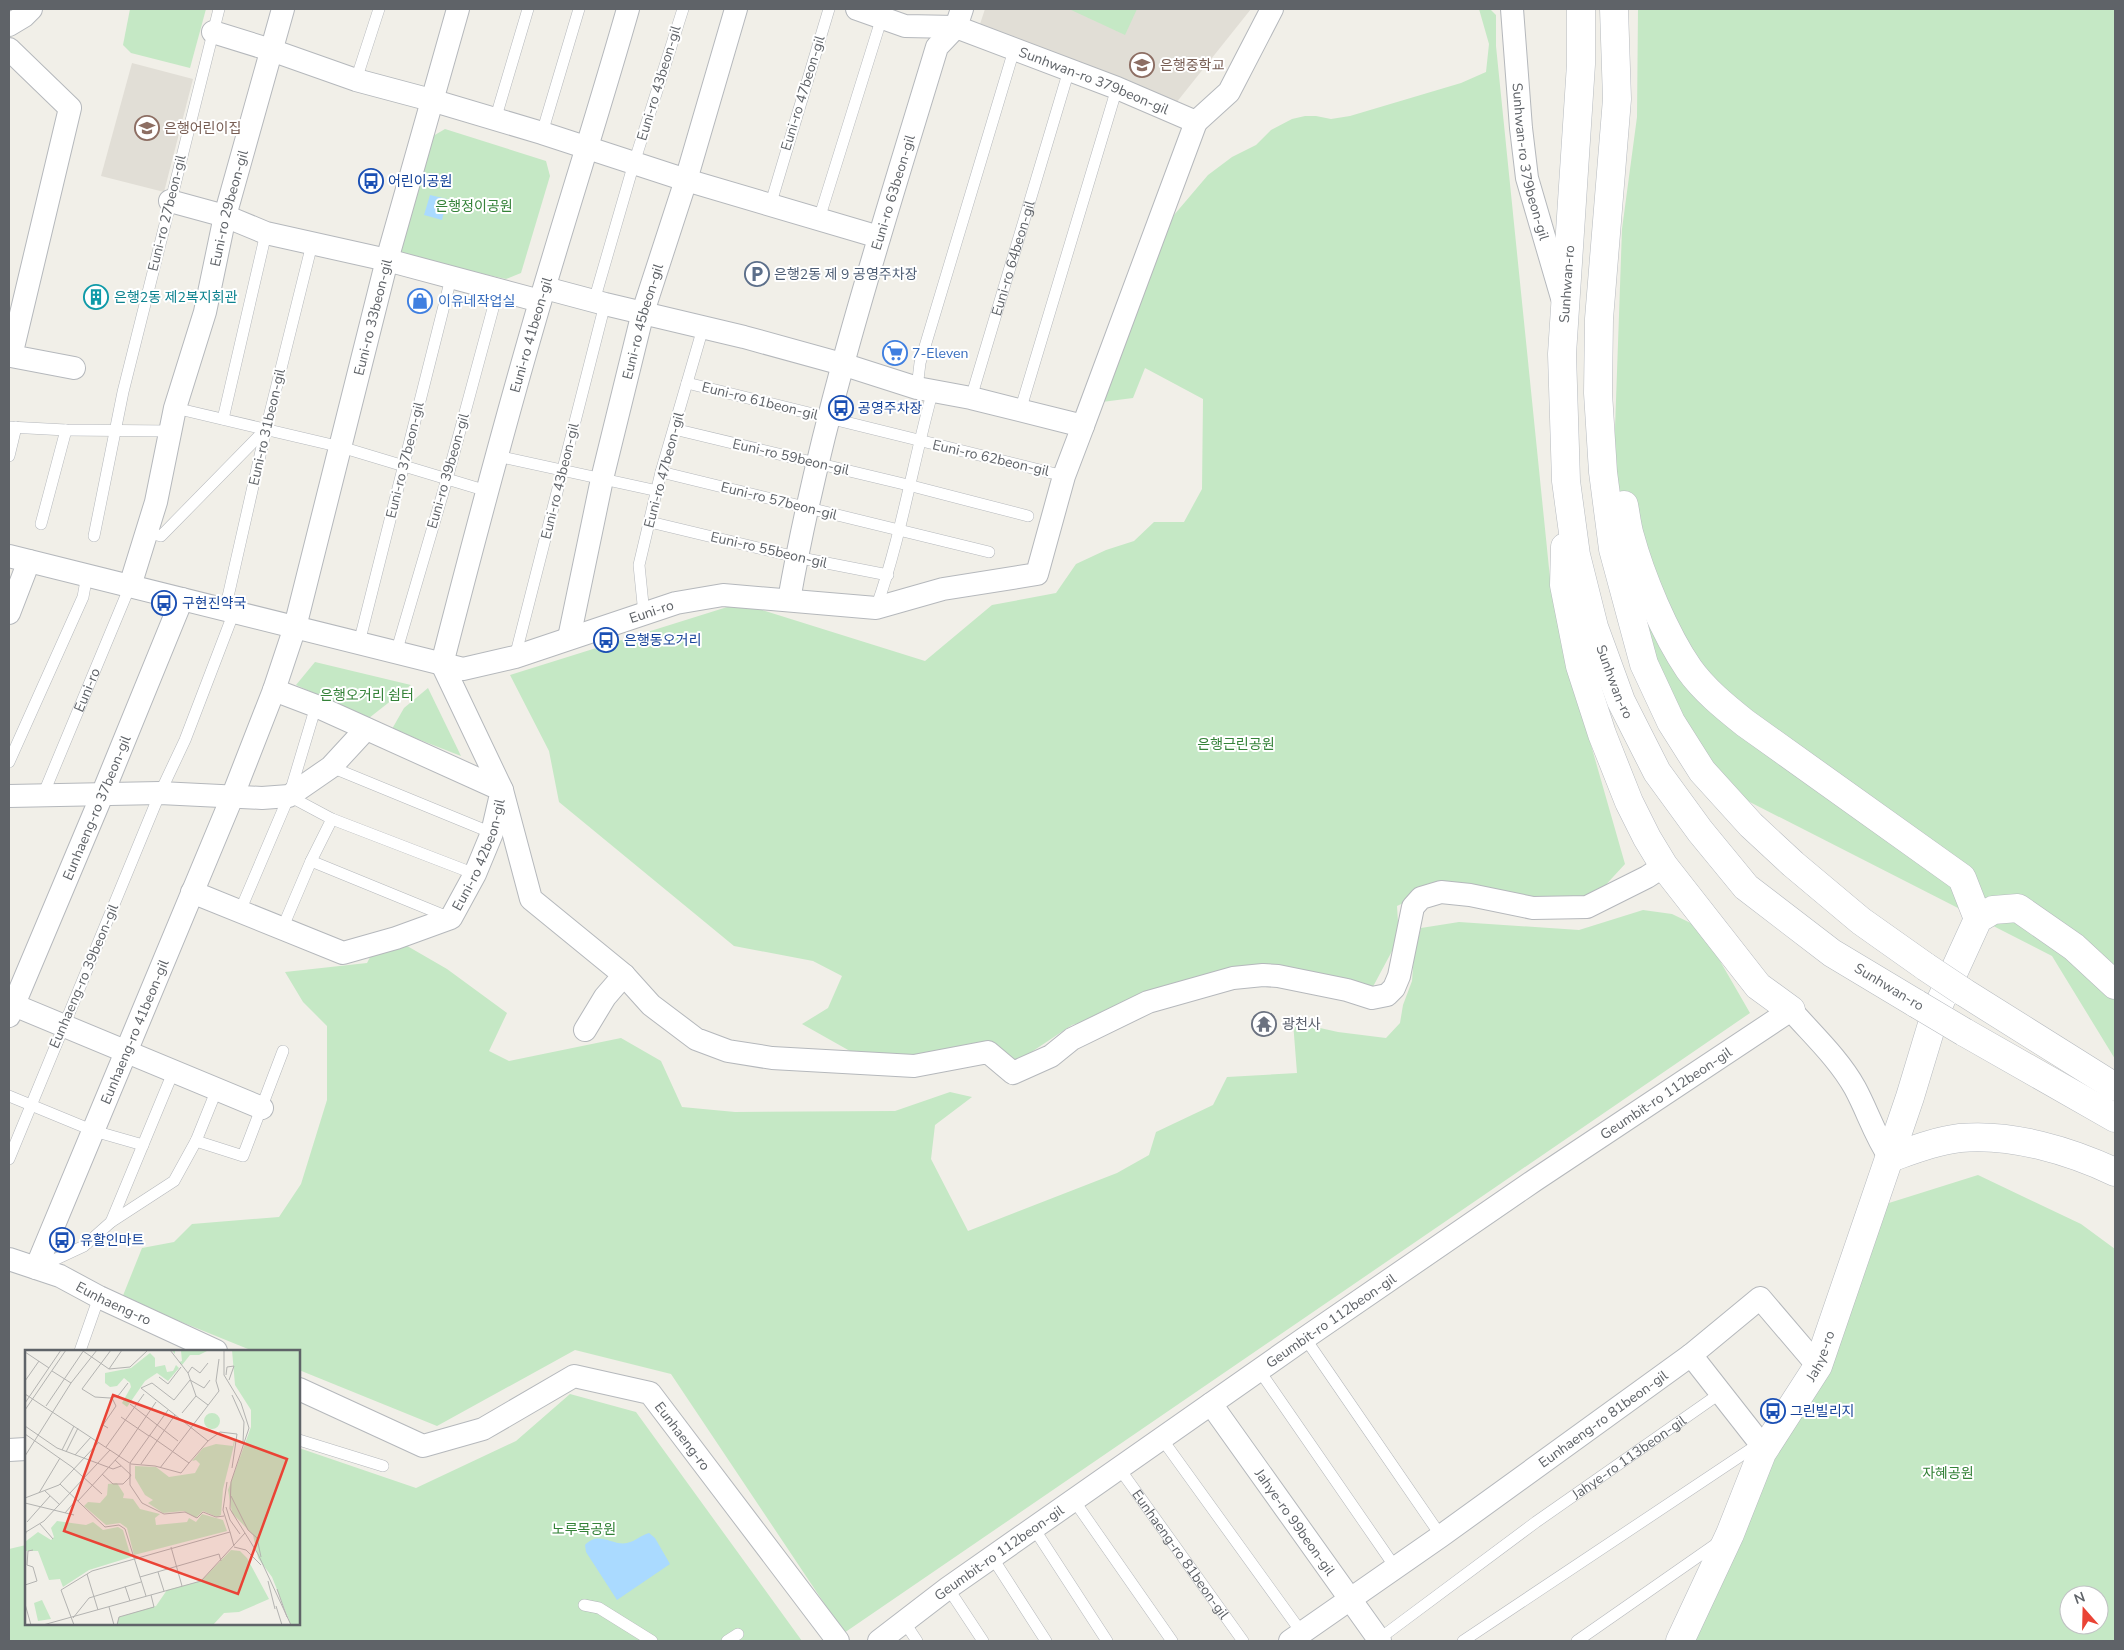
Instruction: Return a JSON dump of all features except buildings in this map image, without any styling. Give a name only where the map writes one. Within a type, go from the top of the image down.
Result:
[{"type":"main road","name":"Sunhwan-ro","points":[[1581,9],[1581,64],[1562,354],[1566,481],[1576,555],[1594,627],[1621,700],[1658,772],[1700,831],[1746,887],[1832,953],[1964,1032],[2115,1118]]},
{"type":"main road","points":[[1614,9],[1617,99],[1599,319],[1598,393],[1603,472],[1613,549],[1644,664],[1671,722],[1702,771],[1751,825],[1793,864],[1861,921],[1926,967],[2115,1086]]},
{"type":"main road","points":[[1598,393],[1630,536],[1661,616],[1690,671],[1719,702],[1745,723],[1962,878],[1978,919],[1993,910],[2018,908],[2074,947],[2115,986]]},
{"type":"main road","points":[[1566,481],[1564,585],[1580,666],[1602,734],[1629,802],[1664,866],[1758,986],[1790,1010]]},
{"type":"main road","name":"Jahye-ro","points":[[1680,1641],[1730,1534],[1761,1448],[1818,1366],[1890,1158],[1936,1011],[1978,919]]},
{"type":"main road","points":[[1890,1158],[1936,1142],[1960,1138],[1987,1137],[2040,1145],[2083,1157],[2115,1172]]},
{"type":"street","points":[[9,24],[24,16],[31,9]]},
{"type":"street","name":"Euni-ro 29beon-gil","points":[[130,586],[156,502],[175,408],[205,312],[225,216],[283,9]]},
{"type":"street","name":"Euni-ro 33beon-gil","points":[[296,627],[387,260],[458,9]]},
{"type":"street","name":"Euni-ro 41beon-gil","points":[[442,664],[487,491],[542,294],[588,148],[628,9]]},
{"type":"street","name":"Euni-ro 45beon-gil","points":[[569,638],[602,479],[643,312],[686,180],[736,9]]},
{"type":"street","name":"Sunhwan-ro 379beon-gil","points":[[857,9],[905,26],[959,18],[1014,50],[1117,88],[1196,122]]},
{"type":"street","points":[[876,608],[943,589],[1038,574],[1064,476],[1196,122],[1229,92],[1272,9]]},
{"type":"street","name":"Sunhwan-ro 379beon-gil","points":[[1512,9],[1520,128],[1527,178],[1566,311]]},
{"type":"street","name":"Euni-ro 63beon-gil","points":[[789,600],[796,557],[842,364],[879,237],[937,47],[959,18]]},
{"type":"street","points":[[213,32],[356,80],[542,133],[770,206],[879,237]]},
{"type":"street","points":[[9,49],[70,108],[11,356],[74,368]]},
{"type":"street","points":[[170,201],[225,216],[266,233],[387,260],[498,290],[542,294],[643,312],[842,364],[925,389],[971,398],[1083,426]]},
{"type":"street","name":"Euni-ro","points":[[9,613],[19,558],[464,669],[515,657],[676,603],[723,595],[876,608]]},
{"type":"street","name":"Eunhaeng-ro 37beon-gil","points":[[10,1008],[102,795],[182,599]]},
{"type":"street","points":[[233,796],[296,627]]},
{"type":"street","name":"Euni-ro 42beon-gil","points":[[442,664],[502,790],[531,899],[624,975],[650,1005],[696,1039],[728,1051],[772,1058],[914,1066],[988,1052],[1013,1072],[1051,1056],[1072,1039],[1148,1002],[1233,978],[1263,975],[1278,976],[1347,990],[1372,998],[1387,995],[1394,988],[1399,976],[1413,907],[1421,898],[1441,892],[1470,895],[1533,908],[1587,907],[1647,877],[1664,866]]},
{"type":"street","points":[[274,690],[316,706],[502,790]]},
{"type":"street","points":[[9,796],[160,793],[262,798],[289,796],[331,767],[366,729]]},
{"type":"street","name":"Euni-ro 42beon-gil","points":[[192,892],[343,953],[396,938],[451,918],[475,874],[492,833],[502,790]]},
{"type":"street","name":"Eunhaeng-ro 41beon-gil","points":[[17,1267],[94,1130],[233,796]]},
{"type":"street","points":[[585,1030],[605,998],[624,975]]},
{"type":"street","points":[[10,1008],[63,1025],[262,1108]]},
{"type":"street","points":[[1790,1010],[1836,1061],[1855,1087],[1877,1138],[1890,1158]]},
{"type":"street","name":"Geumbit-ro 112beon-gil","points":[[879,1641],[948,1588],[1033,1527],[1305,1338],[1535,1180],[1790,1010]]},
{"type":"street","name":"Eunhaeng-ro","points":[[17,1267],[60,1276],[99,1298],[214,1350]]},
{"type":"street","name":"Eunhaeng-ro 81beon-gil","points":[[1296,1637],[1441,1536],[1691,1355],[1760,1298],[1818,1366]]},
{"type":"street","points":[[1691,1355],[1722,1392],[1761,1448]]},
{"type":"street","name":"Eunhaeng-ro","points":[[300,1389],[423,1446],[483,1429],[574,1376],[650,1393],[832,1640]]},
{"type":"street","name":"Jahye-ro 99beon-gil","points":[[1211,1404],[1349,1600],[1380,1640]]},
{"type":"street","points":[[9,1450],[25,1449]]},
{"type":"lane","name":"Euni-ro 27beon-gil","points":[[94,536],[114,431],[219,9]]},
{"type":"lane","points":[[356,80],[379,9]]},
{"type":"lane","points":[[495,120],[528,9]]},
{"type":"lane","points":[[542,133],[579,9]]},
{"type":"lane","name":"Euni-ro 43beon-gil","points":[[515,657],[562,471],[634,163],[683,9]]},
{"type":"lane","name":"Euni-ro 47beon-gil","points":[[770,206],[829,9]]},
{"type":"lane","points":[[819,219],[882,17]]},
{"type":"lane","points":[[876,608],[888,575],[919,441],[925,389],[920,363],[1014,50]]},
{"type":"lane","name":"Euni-ro 64beon-gil","points":[[971,398],[1070,70]]},
{"type":"lane","points":[[1020,411],[1117,88]]},
{"type":"lane","points":[[223,419],[266,233]]},
{"type":"lane","name":"Euni-ro 31beon-gil","points":[[229,611],[266,429],[312,244]]},
{"type":"lane","name":"Euni-ro 37beon-gil","points":[[359,643],[451,278]]},
{"type":"lane","name":"Euni-ro 39beon-gil","points":[[396,653],[447,479],[498,290]]},
{"type":"lane","name":"Euni-ro 47beon-gil","points":[[644,614],[639,565],[661,472],[703,328]]},
{"type":"lane","name":"Euni-ro 61beon-gil","points":[[688,383],[919,441]]},
{"type":"lane","points":[[175,408],[340,447],[487,491]]},
{"type":"lane","points":[[9,456],[12,427],[66,430],[170,431]]},
{"type":"lane","points":[[146,532],[161,536],[266,429]]},
{"type":"lane","name":"Euni-ro 59beon-gil","points":[[674,429],[1028,516]]},
{"type":"lane","points":[[41,524],[66,430]]},
{"type":"lane","name":"Euni-ro 62beon-gil","points":[[919,441],[1064,476]]},
{"type":"lane","points":[[497,456],[658,490]]},
{"type":"lane","name":"Euni-ro 57beon-gil","points":[[661,472],[898,529]]},
{"type":"lane","name":"Euni-ro 55beon-gil","points":[[650,522],[796,557],[888,575]]},
{"type":"lane","points":[[898,529],[989,552]]},
{"type":"lane","points":[[9,762],[83,597],[87,575]]},
{"type":"lane","name":"Euni-ro","points":[[43,795],[130,586]]},
{"type":"lane","points":[[160,793],[185,740],[229,611]]},
{"type":"lane","points":[[240,911],[289,796],[316,706]]},
{"type":"lane","points":[[331,767],[492,833]]},
{"type":"lane","name":"Eunhaeng-ro 39beon-gil","points":[[9,1159],[160,793]]},
{"type":"lane","points":[[289,796],[332,819],[475,874]]},
{"type":"lane","points":[[282,929],[311,861],[332,819]]},
{"type":"lane","points":[[311,861],[451,918]]},
{"type":"lane","points":[[196,1141],[243,1156],[283,1051]]},
{"type":"lane","points":[[111,1222],[174,1070]]},
{"type":"lane","points":[[17,1267],[84,1246],[111,1222],[174,1181],[196,1141],[217,1089]]},
{"type":"lane","points":[[9,1096],[94,1130],[143,1144]]},
{"type":"lane","points":[[80,1350],[99,1298]]},
{"type":"lane","points":[[1305,1338],[1441,1536]]},
{"type":"lane","points":[[1259,1370],[1395,1567]]},
{"type":"lane","name":"Jahye-ro 113beon-gil","points":[[1536,1522],[1722,1392]]},
{"type":"lane","name":"Eunhaeng-ro 81beon-gil","points":[[1162,1439],[1296,1637]]},
{"type":"lane","points":[[300,1440],[383,1466]]},
{"type":"lane","points":[[1463,1641],[1576,1566],[1761,1448]]},
{"type":"lane","name":"Eunhaeng-ro 81beon-gil","points":[[1119,1468],[1243,1641]]},
{"type":"lane","points":[[1073,1500],[1172,1641]]},
{"type":"lane","name":"Jahye-ro 99beon-gil","points":[[1380,1640],[1536,1522]]},
{"type":"lane","points":[[1033,1527],[1107,1641]]},
{"type":"lane","points":[[1577,1641],[1730,1534]]},
{"type":"lane","points":[[992,1557],[1046,1641]]},
{"type":"lane","points":[[948,1588],[983,1641]]},
{"type":"lane","points":[[584,1605],[599,1608],[652,1641]]},
{"type":"lane","points":[[904,1623],[917,1641]]},
{"type":"lane","points":[[727,1641],[738,1634]]},
{"type":"shaded area","name":"은행중학교","points":[[985,9],[1251,9],[1176,103],[979,27]]},
{"type":"shaded area","name":"은행어린이집","points":[[132,63],[193,79],[164,192],[101,176]]},
{"type":"green space","points":[[130,9],[206,9],[190,68],[131,53],[123,45]]},
{"type":"green space","points":[[1069,9],[1137,9],[1125,35]]},
{"type":"green space","name":"은행근린공원","points":[[1479,9],[1490,9],[1496,15],[1496,46],[1550,578],[1561,640],[1625,864],[1590,902],[1424,893],[1397,906],[1399,938],[1368,996],[1283,987],[1213,972],[1169,987],[1148,1004],[1072,1025],[1000,1073],[984,1055],[889,1073],[802,1024],[828,1008],[842,976],[813,961],[734,946],[559,802],[549,751],[510,675],[740,603],[925,661],[992,605],[1056,593],[1076,564],[1106,550],[1134,541],[1154,522],[1184,522],[1202,489],[1203,399],[1145,368],[1133,398],[1102,402],[1156,247],[1174,215],[1208,175],[1232,157],[1256,145],[1271,130],[1292,119],[1305,116],[1331,119],[1350,116],[1461,83],[1486,72],[1489,44]]},
{"type":"green space","points":[[1638,9],[2115,9],[2115,1059],[2052,956],[1740,797],[1658,697],[1610,572],[1622,229],[1637,117]]},
{"type":"green space","name":"은행정이공원","points":[[445,129],[546,161],[550,176],[521,273],[506,279],[392,254],[428,139]]},
{"type":"green space","name":"은행오거리 쉼터","points":[[315,662],[411,685],[369,718],[296,685]]},
{"type":"green space","points":[[428,688],[461,756],[392,729],[404,708]]},
{"type":"green space","points":[[1643,910],[1672,914],[1701,928],[1750,1013],[844,1633],[671,1374],[575,1350],[437,1426],[300,1370],[300,1350],[251,1350],[122,1298],[142,1248],[174,1242],[192,1224],[279,1217],[301,1184],[327,1100],[327,1026],[303,1002],[285,972],[367,963],[383,932],[447,969],[507,1013],[489,1051],[509,1061],[621,1038],[661,1061],[682,1107],[735,1112],[895,1111],[950,1092],[972,1097],[935,1125],[931,1159],[968,1231],[1117,1173],[1149,1155],[1156,1132],[1213,1105],[1227,1077],[1297,1073],[1293,1022],[1338,1032],[1386,1038],[1400,1023],[1403,1005],[1412,981],[1414,954],[1421,928],[1459,922],[1579,930]]},
{"type":"green space","name":"자혜공원","points":[[1978,1175],[2081,1224],[2115,1249],[2115,1641],[1680,1641],[1818,1366],[1873,1208]]},
{"type":"green space","name":"노루목공원","points":[[570,1394],[636,1412],[802,1641],[9,1641],[9,1549],[25,1545],[25,1625],[300,1625],[300,1448],[416,1488],[516,1441]]},
{"type":"water","points":[[430,195],[447,199],[442,220],[424,215]]},
{"type":"water","points":[[649,1533],[655,1538],[670,1564],[617,1600],[586,1552],[585,1545],[595,1539],[627,1543]]},
{"type":"place","name":"은행중학교","points":[[1142,65]]},
{"type":"place","name":"은행어린이집","points":[[147,128]]},
{"type":"place","name":"어린이공원","points":[[371,181]]},
{"type":"place","name":"은행2동 제 9 공영주차장","points":[[757,274]]},
{"type":"place","name":"은행2동 제2복지회관","points":[[96,297]]},
{"type":"place","name":"이유네작업실","points":[[420,301]]},
{"type":"place","name":"7-Eleven","points":[[895,353]]},
{"type":"place","name":"공영주차장","points":[[841,408]]},
{"type":"place","name":"구현진약국","points":[[164,603]]},
{"type":"place","name":"은행동오거리","points":[[606,640]]},
{"type":"place","name":"광천사","points":[[1264,1024]]},
{"type":"place","name":"유할인마트","points":[[62,1240]]},
{"type":"place","name":"그린빌리지","points":[[1773,1411]]}]
